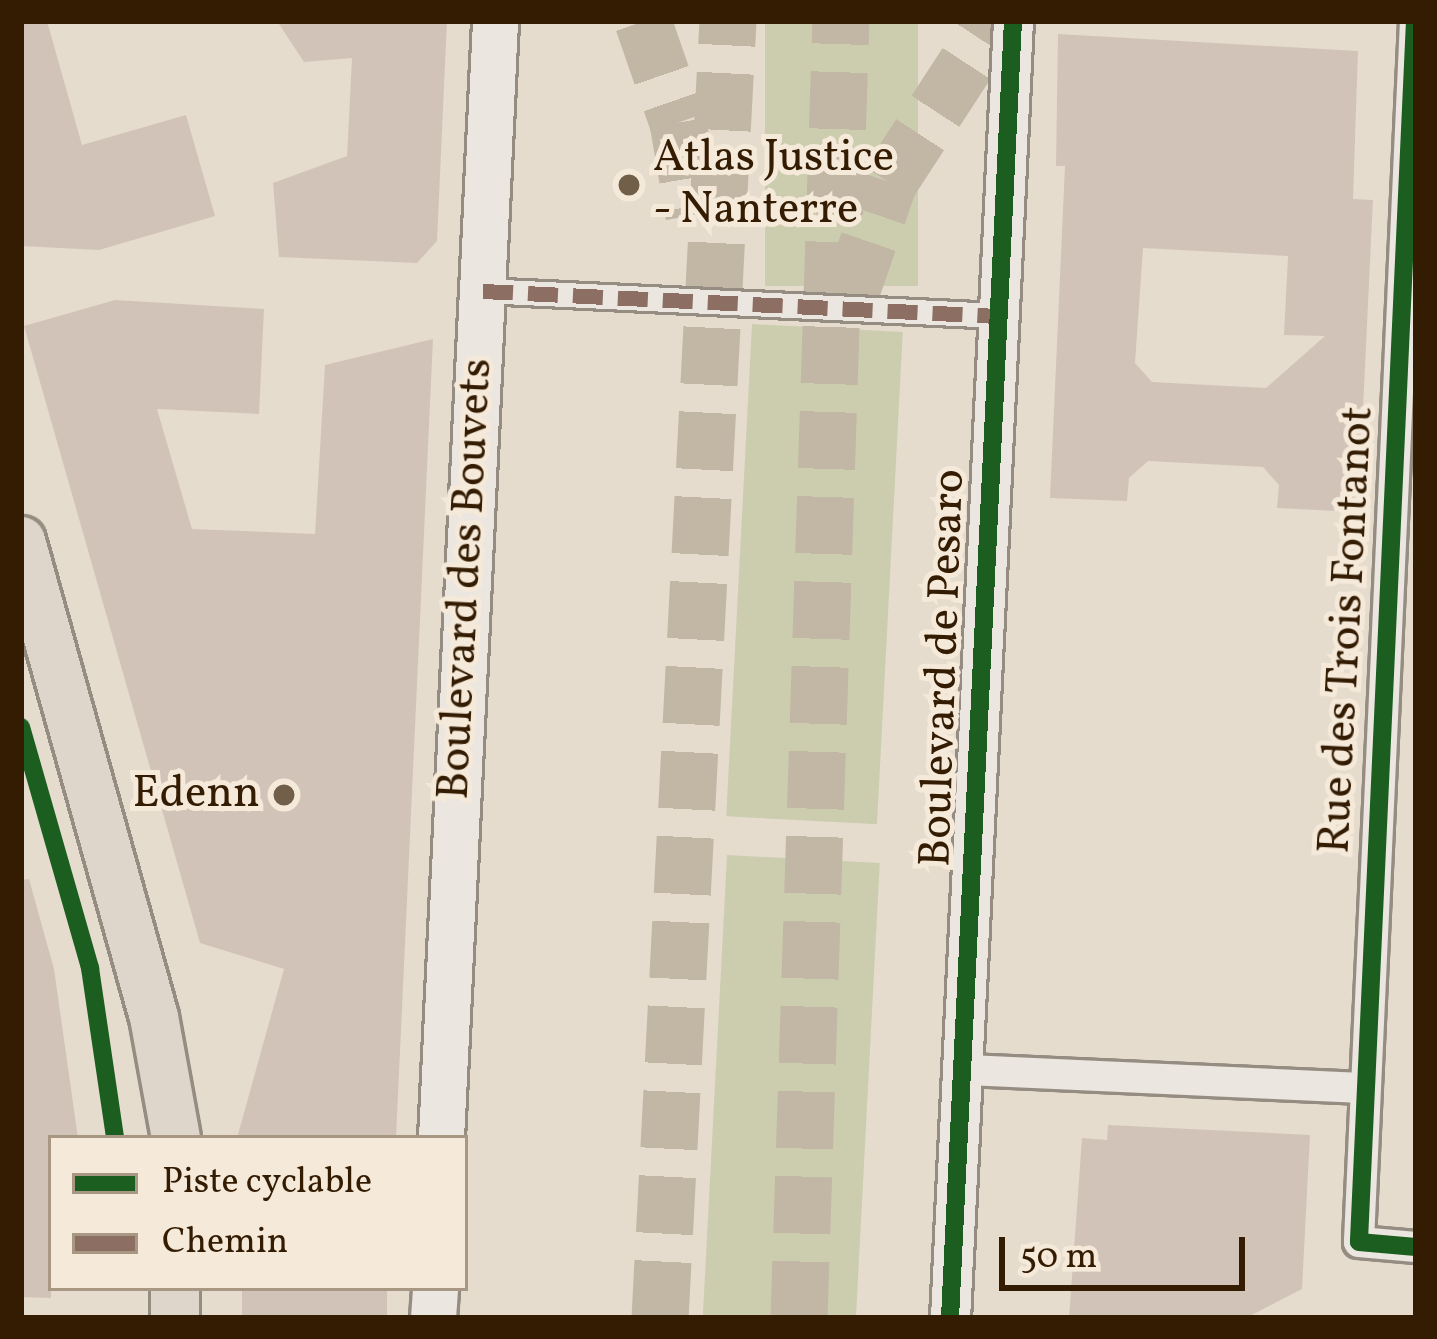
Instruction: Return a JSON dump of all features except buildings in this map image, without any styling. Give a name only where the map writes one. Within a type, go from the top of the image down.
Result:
[{"type":"main road","name":"Boulevard des Bouvets","points":[[441,1135],[495,21]]},
{"type":"main road","points":[[21,541],[154,1017],[175,1135]]},
{"type":"street","name":"Boulevard de Pesaro","points":[[950,1318],[1013,21]]},
{"type":"street","name":"Rue des Trois Fontanot","points":[[1415,21],[1405,477],[1364,1088],[1359,1242],[1416,1247]]},
{"type":"street","points":[[483,291],[998,316]]},
{"type":"street","points":[[965,1070],[1364,1088]]},
{"type":"green space","points":[[765,21],[918,21],[918,286],[765,286]]},
{"type":"green space","points":[[752,324],[903,332],[877,824],[726,816]]},
{"type":"green space","points":[[727,855],[880,863],[856,1318],[703,1318]]},
{"type":"tunnel","points":[[643,21],[678,122],[694,215]]},
{"type":"tunnel","points":[[660,1318],[728,21]]},
{"type":"tunnel","points":[[799,1318],[841,21]]},
{"type":"tunnel","points":[[850,295],[889,182],[994,21]]},
{"type":"marked path","points":[[483,291],[998,316]]},
{"type":"cycle path","points":[[950,1318],[1013,21]]},
{"type":"cycle path","points":[[1415,21],[1359,1242],[1416,1247]]},
{"type":"cycle path","points":[[21,727],[90,968],[115,1135]]},
{"type":"place","name":"Atlas Justice - Nanterre","points":[[629,185]]},
{"type":"place","name":"Edenn","points":[[284,795]]}]
